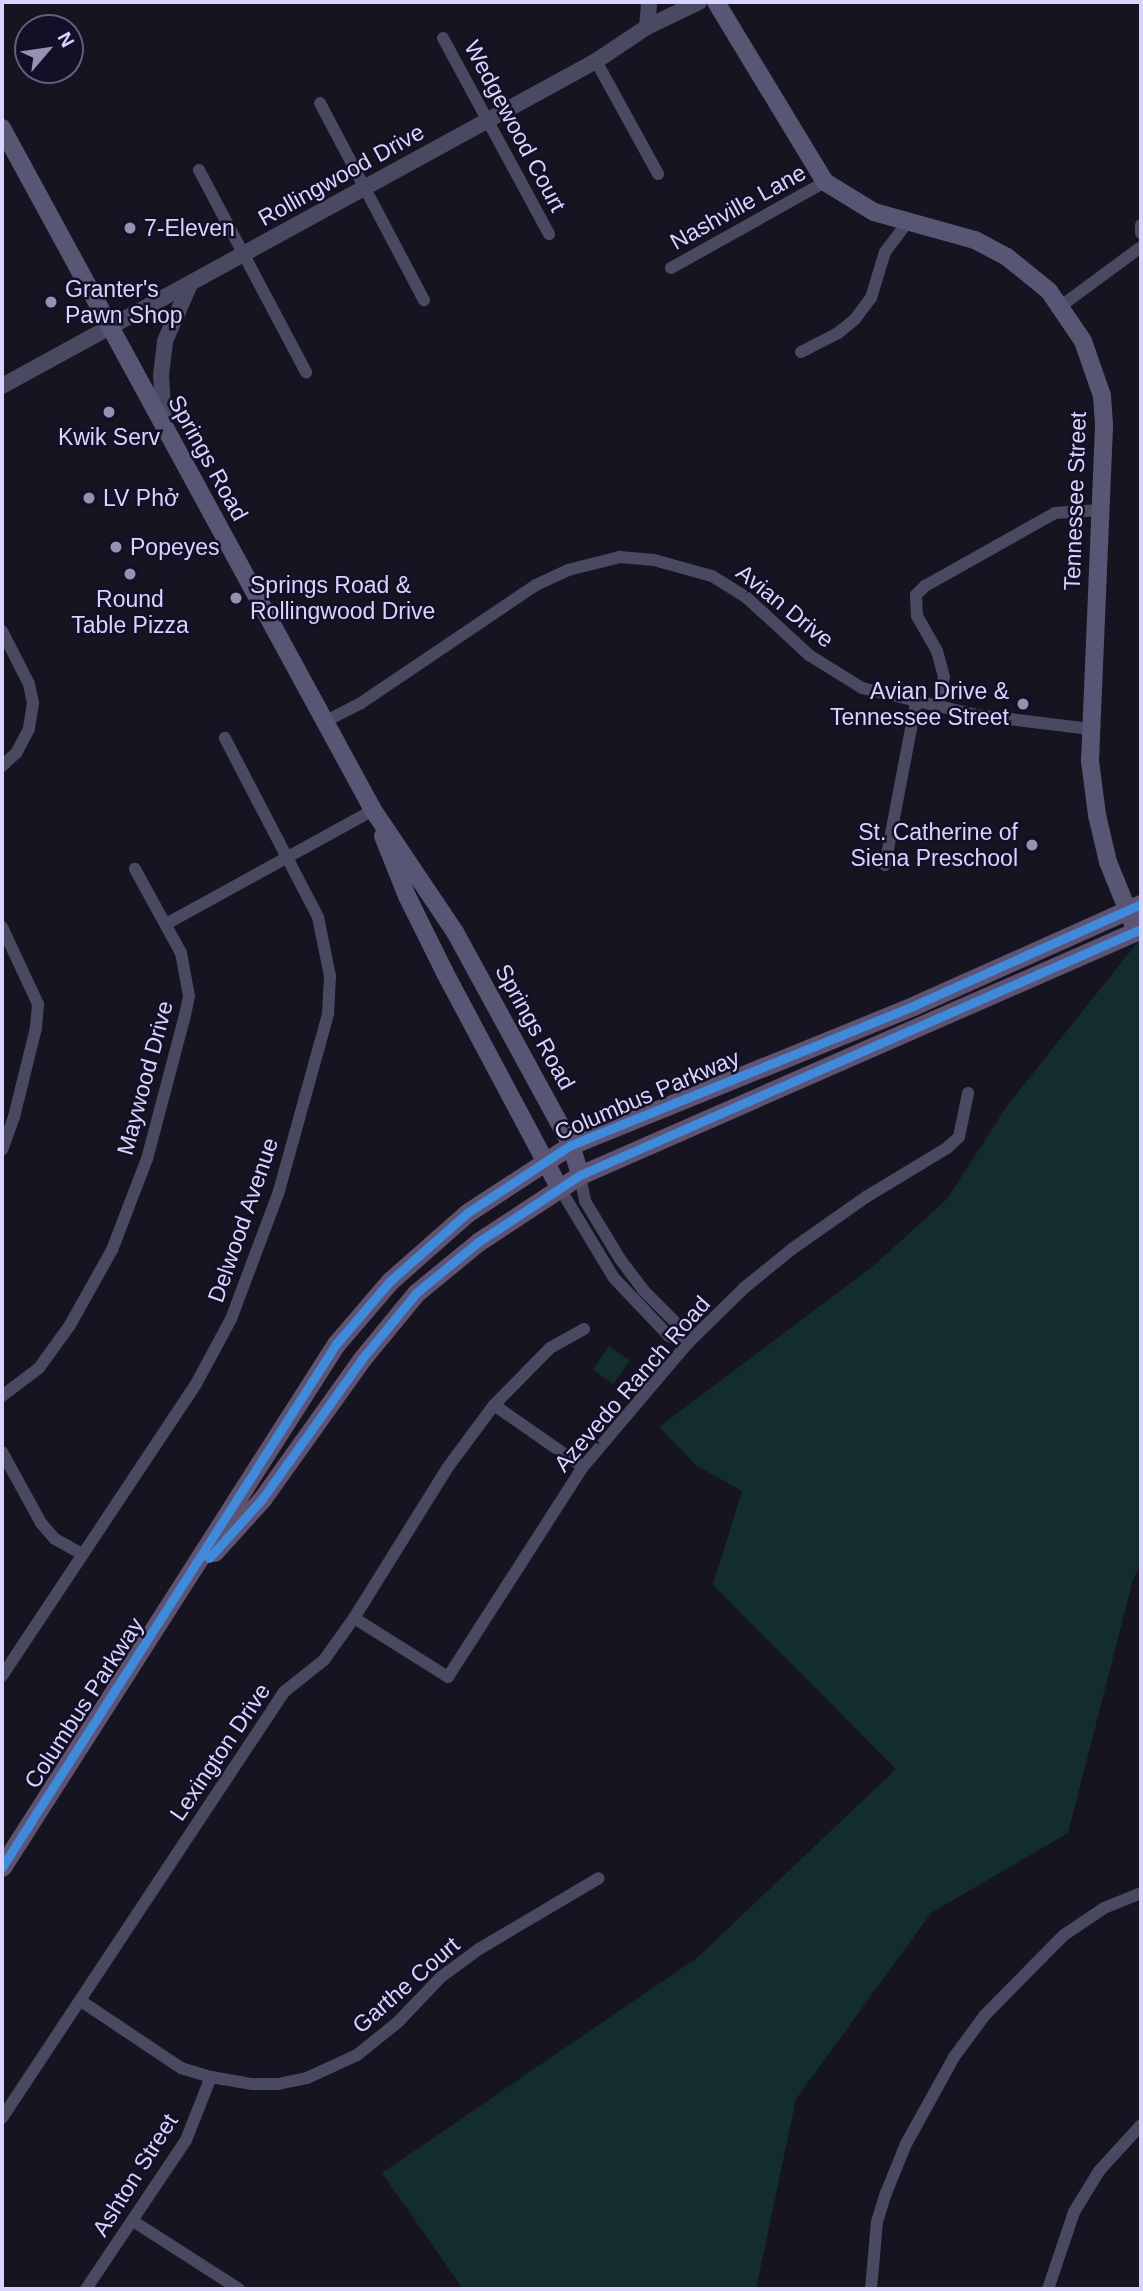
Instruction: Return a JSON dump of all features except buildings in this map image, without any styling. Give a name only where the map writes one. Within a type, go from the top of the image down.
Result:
[{"type":"main road","name":"Tennessee Street","points":[[716,2],[825,182],[874,212],[975,240],[1007,257],[1049,291],[1083,341],[1102,396],[1104,427],[1091,510],[1090,729],[1097,815],[1108,862],[1134,907],[1138,930]]},
{"type":"main road","name":"Springs Road","points":[[2,128],[373,810],[455,932],[571,1145],[580,1175]]},
{"type":"main road","name":"Springs Road","points":[[373,810],[407,896],[438,959],[559,1187]]},
{"type":"main road","name":"Columbus Parkway","points":[[2,1867],[335,1344],[390,1281],[467,1213],[571,1145],[915,1005],[1134,907]]},
{"type":"main road","name":"Columbus Parkway","points":[[176,1594],[262,1499],[360,1360],[416,1293],[478,1242],[580,1175],[1138,930]]},
{"type":"street","points":[[647,27],[649,2]]},
{"type":"street","name":"Rollingwood Drive","points":[[2,386],[596,61],[647,27],[699,2]]},
{"type":"street","name":"Wedgewood Court","points":[[443,38],[549,233]]},
{"type":"street","points":[[596,61],[658,174]]},
{"type":"street","points":[[320,103],[424,300]]},
{"type":"street","points":[[199,170],[306,372]]},
{"type":"street","name":"Nashville Lane","points":[[671,268],[825,182]]},
{"type":"street","points":[[801,352],[838,333],[855,319],[871,298],[885,252],[908,221]]},
{"type":"street","points":[[1141,225],[1141,233]]},
{"type":"street","points":[[1061,306],[1112,272],[1141,247]]},
{"type":"street","points":[[164,427],[161,375],[165,341],[190,283]]},
{"type":"street","points":[[939,707],[944,677],[937,651],[917,616],[916,595],[925,586],[1055,513],[1091,510]]},
{"type":"street","name":"Avian Drive","points":[[324,722],[361,703],[536,585],[568,570],[620,557],[654,560],[712,576],[746,597],[809,655],[862,688],[939,707],[1090,729]]},
{"type":"street","points":[[2,631],[29,684],[33,703],[29,729],[16,753],[2,766]]},
{"type":"street","points":[[885,865],[916,702]]},
{"type":"street","name":"Delwood Avenue","points":[[2,1676],[195,1384],[219,1341],[251,1271],[279,1191],[328,1014],[330,993],[326,950],[318,917],[225,738]]},
{"type":"street","points":[[166,924],[373,810]]},
{"type":"street","name":"Maywood Drive","points":[[2,1396],[39,1368],[70,1325],[112,1250],[138,1184],[189,996],[181,953],[135,869]]},
{"type":"street","points":[[2,1150],[14,1117],[36,1028],[38,1004],[3,933]]},
{"type":"street","name":"Azevedo Ranch Road","points":[[354,1618],[448,1676],[583,1467],[687,1344],[744,1288],[792,1249],[866,1197],[959,1138],[968,1093]]},
{"type":"street","name":"Springs Road","points":[[580,1175],[585,1201],[620,1259],[643,1290],[679,1326],[687,1344]]},
{"type":"street","name":"Springs Road","points":[[559,1187],[614,1278],[669,1336],[687,1344]]},
{"type":"street","name":"Lexington Drive","points":[[2,2118],[284,1692],[324,1660],[354,1618],[448,1467],[494,1405],[550,1348],[584,1329]]},
{"type":"street","points":[[494,1405],[583,1467]]},
{"type":"street","points":[[2,1452],[41,1523],[55,1539],[82,1554]]},
{"type":"street","name":"Garthe Court","points":[[81,2001],[181,2068],[211,2077],[278,2084],[307,2078],[357,2055],[398,2022],[441,1978],[479,1949],[600,1878]]},
{"type":"street","points":[[871,2289],[877,2222],[886,2193],[906,2144],[954,2057],[985,2015],[1064,1936],[1104,1908],[1141,1893]]},
{"type":"street","name":"Ashton Street","points":[[86,2289],[186,2140],[211,2077]]},
{"type":"street","points":[[1048,2289],[1074,2212],[1099,2171],[1141,2125]]},
{"type":"street","points":[[133,2221],[239,2289]]},
{"type":"green space","points":[[1141,938],[1141,1562],[1133,1580],[1068,1833],[931,1913],[796,2099],[756,2289],[463,2289],[382,2173],[698,1957],[896,1769],[713,1585],[742,1491],[697,1466],[659,1427],[872,1267],[947,1199],[1007,1106]]},
{"type":"green space","points":[[609,1346],[630,1360],[614,1384],[593,1370]]},
{"type":"cycle path","points":[[2,1867],[336,1344],[390,1281],[467,1213],[571,1145],[915,1005],[1141,904]]},
{"type":"cycle path","points":[[209,1558],[262,1499],[361,1360],[416,1293],[478,1242],[580,1175],[1141,929]]},
{"type":"place","name":"7-Eleven","points":[[130,228]]},
{"type":"place","name":"Granter's Pawn Shop","points":[[51,302]]},
{"type":"place","name":"Kwik Serv","points":[[109,412]]},
{"type":"place","name":"LV Phở","points":[[89,498]]},
{"type":"place","name":"Popeyes","points":[[116,547]]},
{"type":"place","name":"Round Table Pizza","points":[[130,574]]},
{"type":"place","name":"Springs Road & Rollingwood Drive","points":[[236,598]]},
{"type":"place","name":"Avian Drive & Tennessee Street","points":[[1023,704]]},
{"type":"place","name":"St. Catherine of Siena Preschool","points":[[1032,845]]}]
